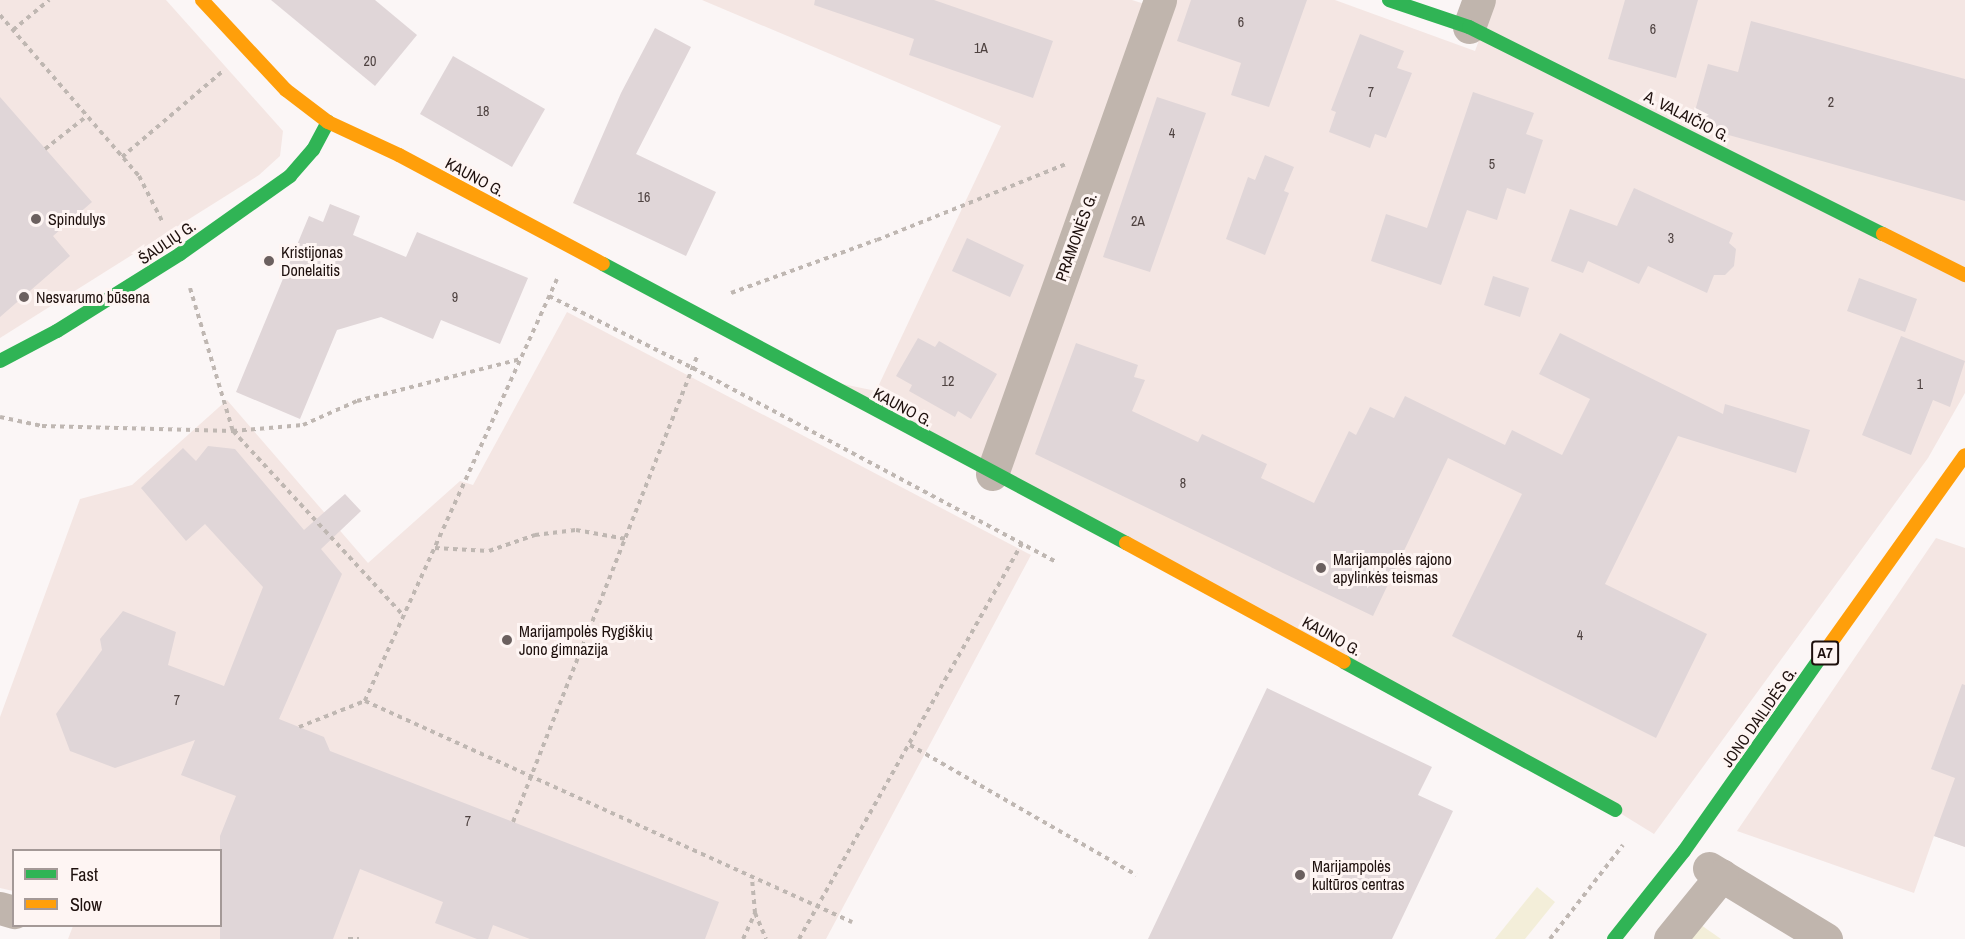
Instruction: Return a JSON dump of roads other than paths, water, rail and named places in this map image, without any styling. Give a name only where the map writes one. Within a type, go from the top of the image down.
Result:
[{"type":"main road","name":"KAUNO G.","points":[[202,0],[286,90],[328,122],[687,309],[1615,810]]},
{"type":"main road","name":"A. VALAIČIO G.","points":[[1389,0],[1474,14],[1965,275]]},
{"type":"main road","name":"ŠAULIŲ G.","points":[[0,361],[57,331],[180,254],[290,176],[313,150],[328,122]]},
{"type":"main road","name":"JONO DAILIDĖS G.","points":[[1705,864],[1965,455]]},
{"type":"main road","name":"A7","points":[[1614,939],[1705,864]]},
{"type":"street","name":"PRAMONĖS G.","points":[[992,474],[1160,0]]},
{"type":"street","points":[[1670,939],[1705,864],[1781,926],[1826,939]]},
{"type":"place","name":"Spindulys","points":[[36,219]]},
{"type":"place","name":"Kristijonas Donelaitis","points":[[269,261]]},
{"type":"place","name":"Nesvarumo būsena","points":[[24,297]]},
{"type":"place","name":"Marijampolės rajono apylinkės teismas","points":[[1321,568]]},
{"type":"place","name":"Marijampolės Rygiškių Jono gimnazija","points":[[507,640]]},
{"type":"place","name":"Marijampolės kultūros centras","points":[[1300,875]]}]
